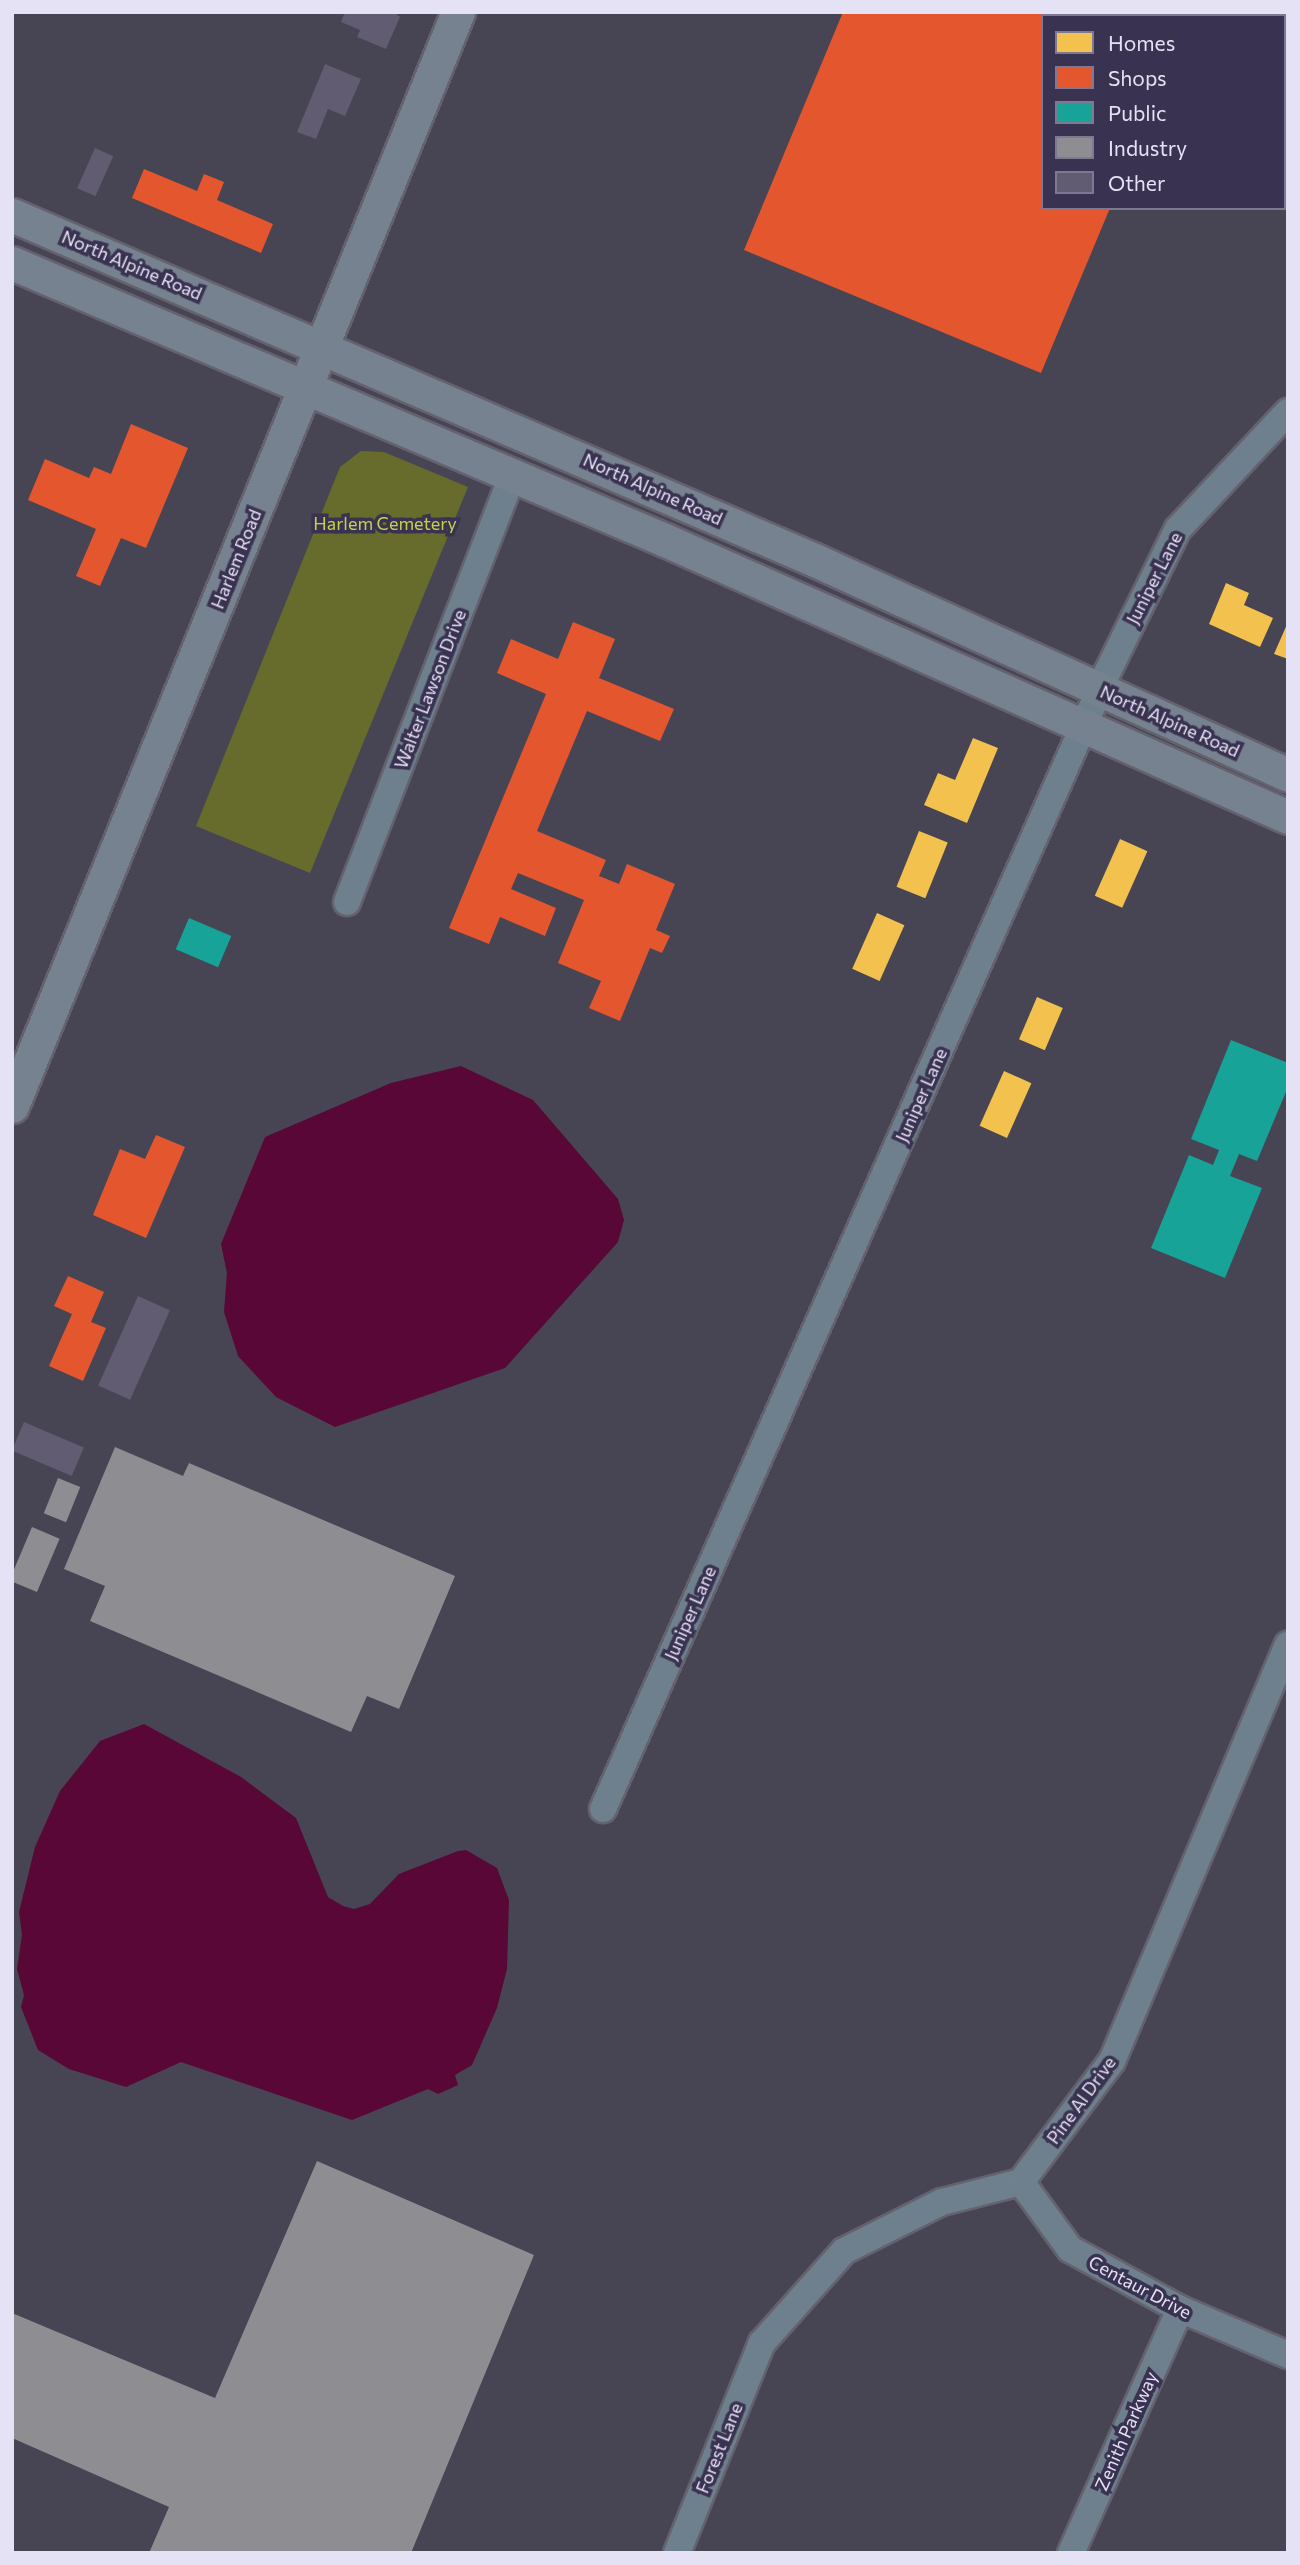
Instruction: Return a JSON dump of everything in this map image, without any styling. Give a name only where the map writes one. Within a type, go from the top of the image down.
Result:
[{"type":"main road","name":"Harlem Road","points":[[12,1106],[458,12]]},
{"type":"main road","name":"North Alpine Road","points":[[12,215],[324,346],[1288,775]]},
{"type":"main road","points":[[12,263],[1086,725],[1288,817]]},
{"type":"street","name":"Juniper Lane","points":[[603,1809],[1100,690],[1178,529],[1288,412]]},
{"type":"street","name":"Walter Lawson Drive","points":[[347,902],[512,476]]},
{"type":"street","name":"Pine Al Drive","points":[[1021,2182],[1112,2061],[1288,1645]]},
{"type":"street","name":"Centaur Drive","points":[[1021,2182],[1070,2249],[1180,2309],[1288,2355]]},
{"type":"street","name":"Forest Lane","points":[[677,2553],[762,2343],[844,2251],[942,2202],[1021,2182]]},
{"type":"street","name":"Zenith Parkway","points":[[1071,2553],[1180,2309]]},
{"type":"green space","name":"Harlem Cemetery","points":[[361,451],[384,452],[468,487],[310,873],[196,826],[340,467]]},
{"type":"shaded area","points":[[461,1066],[533,1100],[618,1199],[624,1220],[618,1242],[505,1368],[335,1427],[276,1397],[238,1356],[224,1312],[227,1273],[221,1244],[265,1137],[391,1083]]},
{"type":"shaded area","points":[[144,1724],[241,1777],[296,1818],[328,1897],[343,1906],[354,1909],[370,1904],[399,1874],[458,1851],[466,1850],[497,1868],[509,1900],[507,1969],[497,2008],[472,2065],[455,2075],[458,2085],[438,2094],[428,2089],[352,2120],[181,2062],[126,2087],[69,2069],[38,2050],[21,2007],[24,1995],[17,1969],[22,1935],[19,1912],[35,1847],[60,1791],[100,1741]]},
{"type":"building: Homes","points":[[1226,583],[1249,593],[1244,605],[1273,618],[1260,647],[1209,624]]},
{"type":"building: Homes","points":[[1288,622],[1288,659],[1274,654]]},
{"type":"building: Homes","points":[[973,738],[998,748],[967,823],[924,805],[938,773],[955,780]]},
{"type":"building: Homes","points":[[919,831],[948,843],[925,898],[897,887]]},
{"type":"building: Homes","points":[[1120,839],[1147,851],[1122,908],[1095,896]]},
{"type":"building: Homes","points":[[877,913],[904,925],[880,981],[852,969]]},
{"type":"building: Homes","points":[[1037,997],[1063,1008],[1045,1050],[1019,1039]]},
{"type":"building: Homes","points":[[1004,1071],[1031,1083],[1007,1138],[980,1126]]},
{"type":"building: Shops","points":[[843,12],[1191,12],[1041,14],[1041,210],[1109,210],[1041,373],[744,250]]},
{"type":"building: Shops","points":[[144,169],[197,191],[204,174],[224,182],[217,200],[273,224],[261,253],[132,198]]},
{"type":"building: Shops","points":[[131,424],[188,448],[146,548],[121,538],[100,586],[76,576],[96,529],[28,500],[45,459],[89,478],[94,467],[111,474]]},
{"type":"building: Shops","points":[[573,622],[615,639],[599,678],[674,709],[660,741],[587,711],[537,831],[606,860],[599,876],[619,884],[627,864],[675,884],[656,930],[670,936],[662,953],[650,948],[620,1021],[589,1008],[601,981],[558,963],[584,900],[518,873],[511,889],[556,908],[545,936],[500,917],[489,944],[449,928],[546,694],[497,673],[511,639],[558,659]]},
{"type":"building: Shops","points":[[156,1135],[185,1147],[146,1238],[93,1215],[120,1149],[145,1159]]},
{"type":"building: Shops","points":[[68,1276],[104,1292],[91,1322],[106,1328],[83,1381],[49,1366],[72,1314],[54,1306]]},
{"type":"building: Public","points":[[189,918],[231,936],[218,967],[176,949]]},
{"type":"building: Public","points":[[1231,1040],[1288,1063],[1288,1087],[1257,1161],[1239,1154],[1230,1176],[1262,1188],[1225,1278],[1151,1248],[1189,1155],[1213,1165],[1219,1150],[1191,1139]]},
{"type":"building: Industry","points":[[115,1447],[183,1476],[189,1463],[455,1576],[399,1709],[367,1696],[351,1732],[90,1621],[105,1586],[64,1569]]},
{"type":"building: Industry","points":[[58,1478],[80,1487],[66,1522],[44,1513]]},
{"type":"building: Industry","points":[[32,1527],[60,1539],[37,1592],[12,1582],[12,1574]]},
{"type":"building: Industry","points":[[317,2161],[534,2255],[411,2553],[149,2553],[169,2507],[12,2438],[12,2313],[215,2398]]},
{"type":"building: Other","points":[[345,12],[394,12],[400,17],[386,49],[357,37],[360,30],[341,22]]},
{"type":"building: Other","points":[[325,64],[361,79],[345,116],[328,109],[316,139],[297,132]]},
{"type":"building: Other","points":[[95,148],[113,156],[95,196],[77,188]]},
{"type":"building: Other","points":[[138,1296],[170,1310],[130,1400],[98,1386]]},
{"type":"building: Other","points":[[24,1422],[84,1447],[72,1476],[12,1451]]}]
